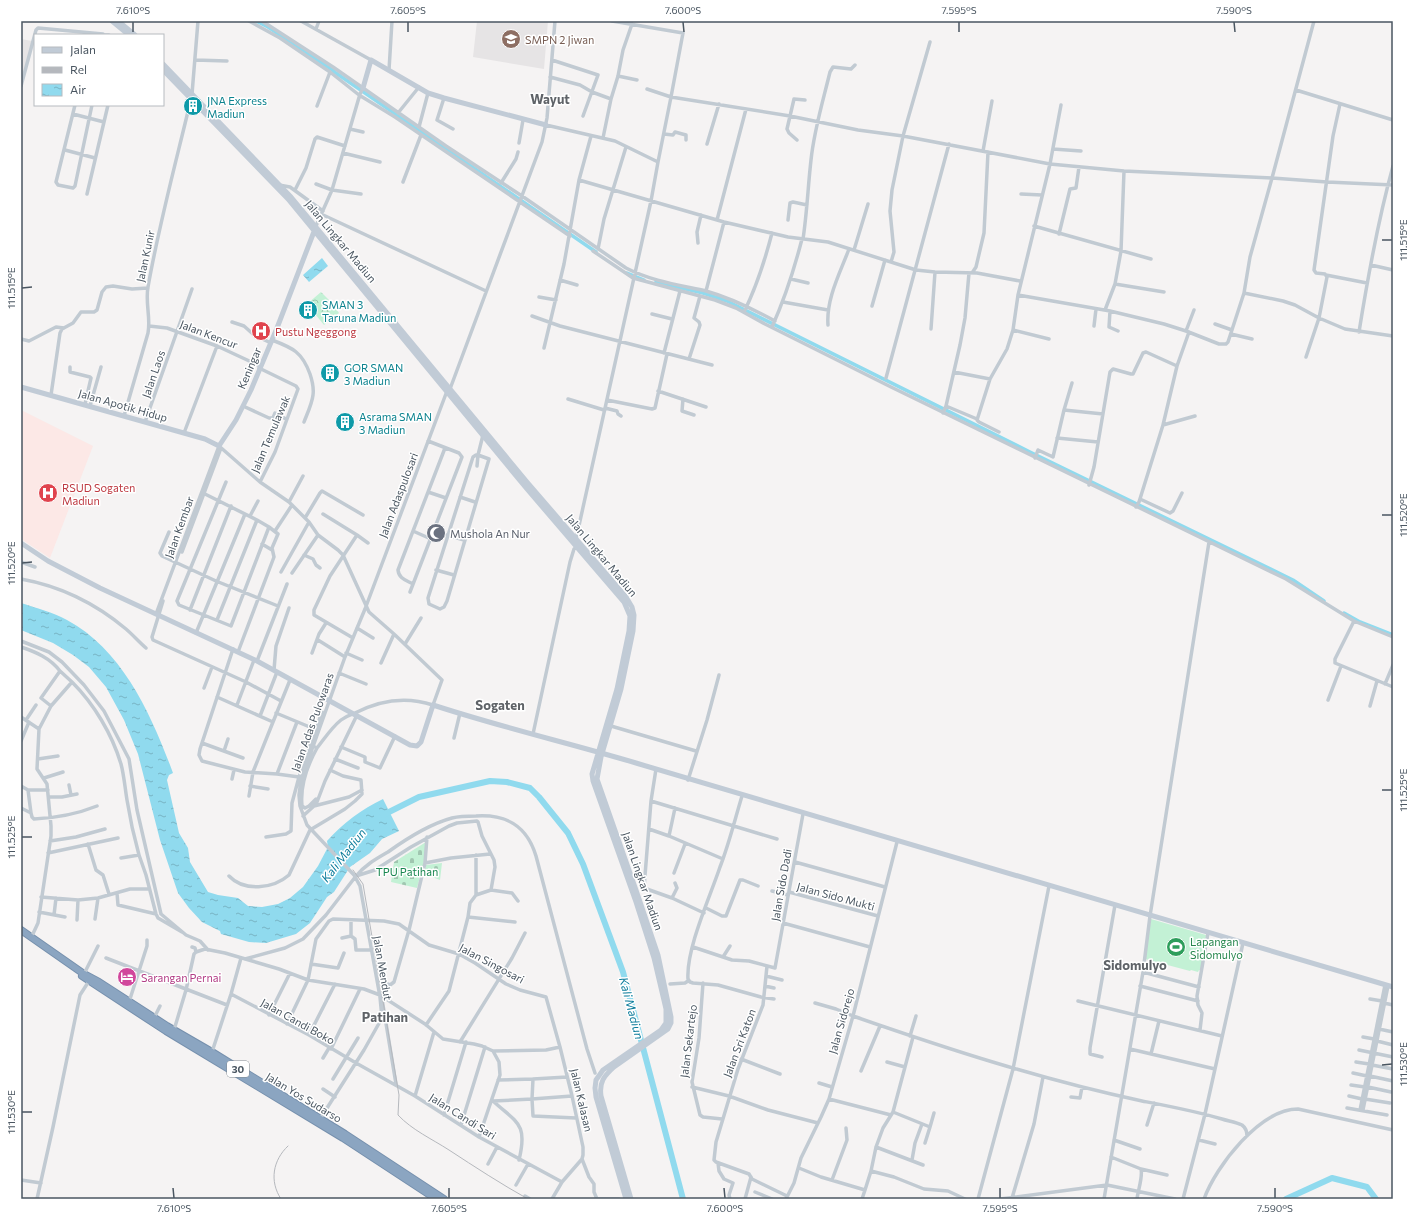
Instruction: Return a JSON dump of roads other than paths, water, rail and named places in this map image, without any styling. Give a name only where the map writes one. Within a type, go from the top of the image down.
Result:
[{"type":"highway","name":"Jalan Yos Sudarso","points":[[21,930],[37,945],[89,981],[98,984],[212,1052],[248,1078],[436,1199]]},
{"type":"highway","name":"Jalan Yos Sudarso","points":[[31,938],[38,941],[166,1031],[345,1134],[444,1199]]},
{"type":"main road","points":[[112,21],[128,34]]},
{"type":"main road","points":[[118,21],[134,34]]},
{"type":"main road","points":[[363,88],[371,60],[428,93],[546,125]]},
{"type":"main road","name":"Jalan Lingkar Madiun","points":[[164,65],[191,97]]},
{"type":"main road","name":"Jalan Lingkar Madiun","points":[[164,71],[278,186],[624,602],[630,616],[629,631],[597,773],[598,785],[637,893],[640,907]]},
{"type":"main road","name":"Keningar","points":[[220,447],[243,406],[260,367],[315,229]]},
{"type":"main road","name":"Jalan Apotik Hidup","points":[[21,387],[208,440],[220,447]]},
{"type":"main road","name":"Jalan Lingkar Madiun","points":[[448,390],[537,497],[576,539],[626,597],[632,607],[634,615],[633,631],[622,689],[611,726],[592,774],[594,787],[658,955],[670,1008],[671,1023],[668,1029],[661,1032],[613,1066],[603,1070],[598,1076],[594,1088],[626,1199]]},
{"type":"main road","points":[[21,543],[48,561],[94,585],[255,660],[410,745],[415,746],[420,744],[433,705],[532,734],[601,752],[688,780],[1389,986]]},
{"type":"main road","name":"Jalan Lingkar Madiun","points":[[613,1066],[603,1078],[600,1088],[631,1199]]},
{"type":"street","name":"Jalan Kunir","points":[[124,416],[149,326],[147,298],[148,288],[191,97],[198,21]]},
{"type":"street","points":[[249,21],[280,38],[360,94],[419,127],[501,183],[570,235]]},
{"type":"street","points":[[262,21],[363,88],[397,114],[421,135],[571,230],[634,275],[706,291],[728,298],[773,324],[943,412],[1090,484],[1138,504],[1209,542],[1286,579],[1354,621],[1393,637]]},
{"type":"street","points":[[301,21],[371,60]]},
{"type":"street","points":[[316,30],[319,21]]},
{"type":"street","points":[[389,70],[392,21]]},
{"type":"street","name":"Jalan Adaspulosari","points":[[366,605],[542,142],[546,125],[555,21]]},
{"type":"street","points":[[576,539],[651,201],[683,33],[612,21]]},
{"type":"street","points":[[1018,295],[1110,311],[1188,331],[1223,344],[1227,343],[1244,293],[1250,257],[1314,21]]},
{"type":"street","points":[[603,138],[623,50],[632,24]]},
{"type":"street","points":[[35,34],[38,28],[94,34]]},
{"type":"street","points":[[21,86],[34,37]]},
{"type":"street","points":[[891,262],[894,247],[890,211],[892,190],[903,136],[930,42]]},
{"type":"street","points":[[195,60],[227,61]]},
{"type":"street","points":[[552,60],[598,74],[583,116]]},
{"type":"street","points":[[773,324],[791,279],[802,239],[817,122],[832,68],[836,67],[851,69],[855,65]]},
{"type":"street","points":[[317,106],[330,72]]},
{"type":"street","points":[[618,76],[637,80]]},
{"type":"street","points":[[550,77],[580,85],[592,92],[611,99]]},
{"type":"street","points":[[397,114],[418,87]]},
{"type":"street","points":[[315,229],[332,190],[363,88]]},
{"type":"street","points":[[647,89],[671,97],[949,144],[1050,164],[1124,171],[1393,185]]},
{"type":"street","points":[[1296,90],[1393,120]]},
{"type":"street","points":[[419,127],[428,93]]},
{"type":"street","points":[[444,98],[437,120],[452,129]]},
{"type":"street","points":[[798,140],[787,131],[794,99],[805,100]]},
{"type":"street","points":[[983,151],[992,101]]},
{"type":"street","points":[[707,144],[719,104]]},
{"type":"street","points":[[1340,104],[1326,182],[1314,270],[1316,273],[1367,283]]},
{"type":"street","points":[[977,418],[990,380],[1007,349],[1013,330],[1020,280],[1054,149],[1061,105]]},
{"type":"street","points":[[75,106],[56,182],[72,188],[74,187],[82,154],[92,106]]},
{"type":"street","points":[[87,194],[108,106]]},
{"type":"street","points":[[716,220],[746,109]]},
{"type":"street","points":[[73,114],[104,122]]},
{"type":"street","points":[[519,143],[524,120]]},
{"type":"street","points":[[546,125],[615,141],[658,162]]},
{"type":"street","points":[[350,129],[363,132]]},
{"type":"street","points":[[664,134],[672,135],[675,132],[686,135],[686,140]]},
{"type":"street","points":[[403,182],[421,135]]},
{"type":"street","points":[[544,348],[570,235],[579,180],[591,136]]},
{"type":"street","points":[[295,190],[306,168],[315,139],[317,137],[345,146]]},
{"type":"street","points":[[886,378],[949,144]]},
{"type":"street","points":[[598,249],[604,219],[626,147]]},
{"type":"street","points":[[1054,149],[1081,151]]},
{"type":"street","points":[[65,150],[96,158]]},
{"type":"street","points":[[501,183],[516,160],[518,152]]},
{"type":"street","points":[[977,273],[976,267],[984,234],[988,152]]},
{"type":"street","points":[[343,153],[380,162]]},
{"type":"street","points":[[1359,332],[1367,283],[1393,166]]},
{"type":"street","points":[[1059,234],[1070,189],[1076,188],[1079,167]]},
{"type":"street","points":[[1105,310],[1115,284],[1121,251],[1124,171]]},
{"type":"street","points":[[579,180],[724,222],[802,239],[828,242],[916,270],[977,273],[1020,280]]},
{"type":"street","points":[[316,184],[332,190],[360,194]]},
{"type":"street","points":[[278,186],[290,187],[322,212],[486,290]]},
{"type":"street","points":[[1021,194],[1042,195]]},
{"type":"street","points":[[788,220],[789,204],[791,202],[807,205]]},
{"type":"street","points":[[854,250],[868,204]]},
{"type":"street","points":[[698,243],[697,232],[700,215]]},
{"type":"street","points":[[706,291],[724,222]]},
{"type":"street","points":[[1034,226],[1151,259]]},
{"type":"street","points":[[745,309],[765,261],[772,233]]},
{"type":"street","points":[[828,325],[826,318],[836,280],[849,249]]},
{"type":"street","points":[[593,251],[634,275],[680,291],[745,309],[773,324]]},
{"type":"street","points":[[872,306],[885,260]]},
{"type":"street","points":[[1371,265],[1393,270]]},
{"type":"street","points":[[943,412],[946,406],[954,372],[965,318],[971,273],[976,267]]},
{"type":"street","points":[[931,328],[935,272]]},
{"type":"street","points":[[1306,357],[1319,318],[1327,277],[1326,275]]},
{"type":"street","points":[[791,279],[808,283]]},
{"type":"street","points":[[560,280],[577,285]]},
{"type":"street","points":[[1115,284],[1164,292]]},
{"type":"street","points":[[51,395],[60,333],[64,328],[73,323],[81,312],[94,312],[97,310],[102,292],[106,287],[113,286],[132,289],[148,288]]},
{"type":"street","name":"Jalan Laos","points":[[146,422],[192,289]]},
{"type":"street","points":[[606,400],[654,409],[672,319],[680,291]]},
{"type":"street","points":[[1244,293],[1295,305],[1319,318],[1345,329],[1393,336]]},
{"type":"street","points":[[539,296],[556,300]]},
{"type":"street","points":[[689,359],[700,324],[694,318],[700,296]]},
{"type":"street","points":[[783,302],[828,310]]},
{"type":"street","points":[[1094,326],[1096,309]]},
{"type":"street","points":[[1138,504],[1163,425],[1177,366],[1194,310]]},
{"type":"street","points":[[1110,311],[1109,327],[1118,331]]},
{"type":"street","points":[[652,314],[672,319]]},
{"type":"street","points":[[532,316],[560,326],[619,342],[712,364]]},
{"type":"street","points":[[232,322],[244,326],[260,339],[271,341],[296,351],[304,359],[312,378],[314,395],[304,422]]},
{"type":"street","points":[[1215,324],[1252,339]]},
{"type":"street","name":"Jalan Kencur","points":[[149,326],[167,328],[217,346],[260,367]]},
{"type":"street","points":[[21,339],[29,341],[56,327],[64,328]]},
{"type":"street","points":[[1013,330],[1049,340]]},
{"type":"street","points":[[184,433],[217,346]]},
{"type":"street","points":[[1090,484],[1111,370],[1133,374],[1143,353],[1146,352],[1177,366]]},
{"type":"street","points":[[70,367],[70,372],[92,378],[88,405]]},
{"type":"street","points":[[88,405],[101,367]]},
{"type":"street","name":"Jalan Temulawak","points":[[260,367],[296,386],[298,389],[275,452],[260,482]]},
{"type":"street","points":[[954,372],[990,380]]},
{"type":"street","points":[[1035,457],[1037,450],[1053,457],[1072,383]]},
{"type":"street","points":[[658,391],[706,407]]},
{"type":"street","points":[[568,399],[617,411],[621,416]]},
{"type":"street","points":[[683,400],[682,411],[694,415]]},
{"type":"street","points":[[243,406],[269,418],[273,418],[276,413],[286,419]]},
{"type":"street","points":[[946,406],[977,418],[979,422],[999,432]]},
{"type":"street","points":[[1064,410],[1103,414]]},
{"type":"street","points":[[1163,425],[1195,416]]},
{"type":"street","points":[[477,466],[478,455],[484,435]]},
{"type":"street","points":[[1058,438],[1098,442]]},
{"type":"street","points":[[410,592],[462,457],[459,453],[428,441]]},
{"type":"street","points":[[220,447],[260,482],[291,503],[309,522],[318,535],[343,555],[369,612],[442,680],[433,705],[414,700],[393,700],[371,705],[355,714],[347,716],[336,724],[315,747],[304,779],[302,797],[303,807],[309,806],[319,796]]},
{"type":"street","name":"Jalan Kembar","points":[[212,667],[153,640],[152,637],[157,614],[220,447]]},
{"type":"street","points":[[413,584],[402,578],[398,574],[398,570],[445,448]]},
{"type":"street","points":[[478,455],[488,459],[444,608],[440,609],[429,604],[427,600],[471,464],[473,457],[478,455]]},
{"type":"street","points":[[471,464],[486,469]]},
{"type":"street","points":[[275,531],[291,503],[302,476]]},
{"type":"street","points":[[226,482],[177,601],[179,605],[203,616],[231,626],[269,527]]},
{"type":"street","points":[[305,518],[322,491],[363,515]]},
{"type":"street","points":[[428,492],[446,498]]},
{"type":"street","points":[[203,493],[257,520],[275,531],[278,536],[272,550],[274,557],[258,599],[225,673],[199,755],[202,761],[234,770],[299,777]]},
{"type":"street","points":[[1138,504],[1170,513],[1173,511],[1182,493]]},
{"type":"street","points":[[460,497],[476,502]]},
{"type":"street","points":[[250,516],[258,501]]},
{"type":"street","points":[[190,610],[231,506]]},
{"type":"street","points":[[196,633],[245,514]]},
{"type":"street","points":[[323,514],[368,543]]},
{"type":"street","points":[[217,620],[257,520]]},
{"type":"street","points":[[281,572],[309,522]]},
{"type":"street","points":[[413,531],[431,539]]},
{"type":"street","points":[[169,532],[161,554],[216,582],[278,606]]},
{"type":"street","points":[[292,573],[318,535]]},
{"type":"street","points":[[353,638],[315,616],[314,610],[330,576],[357,535]]},
{"type":"street","points":[[447,535],[464,540]]},
{"type":"street","points":[[1104,1199],[1143,972],[1150,916],[1209,542]]},
{"type":"street","points":[[262,544],[272,550]]},
{"type":"street","points":[[532,734],[570,562],[574,549],[577,547]]},
{"type":"street","points":[[304,554],[313,559],[316,565],[320,568]]},
{"type":"street","points":[[21,562],[35,567]]},
{"type":"street","points":[[436,570],[454,575]]},
{"type":"street","points":[[21,579],[46,584],[73,594],[108,615],[146,648]]},
{"type":"street","points":[[237,705],[287,584]]},
{"type":"street","name":"Jalan Adas Pulowaras","points":[[356,876],[310,830],[302,816],[300,806],[300,788],[301,780],[315,747],[317,730],[366,605]]},
{"type":"street","points":[[260,716],[269,695],[275,671],[276,646],[289,608]]},
{"type":"street","points":[[405,644],[422,618]]},
{"type":"street","points":[[1354,621],[1335,659],[1335,663],[1393,687]]},
{"type":"street","points":[[312,653],[326,623]]},
{"type":"street","points":[[357,628],[374,638]]},
{"type":"street","points":[[381,663],[394,634]]},
{"type":"street","points":[[318,640],[346,655],[362,660]]},
{"type":"street","points":[[21,641],[49,652],[62,662],[84,685],[104,711],[129,759],[137,810],[160,911],[164,917],[186,934]]},
{"type":"street","points":[[21,647],[45,657],[55,665],[81,691],[96,710],[117,752],[122,766],[132,828],[158,918],[173,928],[200,941],[206,947],[308,980],[360,989],[380,996],[426,1025],[444,1039],[466,1042],[485,1047],[493,1051],[546,1050],[560,1047]]},
{"type":"street","points":[[1385,684],[1393,665]]},
{"type":"street","points":[[1328,700],[1341,666]]},
{"type":"street","points":[[204,688],[212,667],[246,682],[281,701]]},
{"type":"street","points":[[50,706],[41,698],[60,671]]},
{"type":"street","points":[[339,673],[366,684]]},
{"type":"street","points":[[688,780],[707,720],[719,675]]},
{"type":"street","points":[[249,796],[253,772],[290,680]]},
{"type":"street","points":[[1370,706],[1377,681]]},
{"type":"street","points":[[31,938],[38,923],[50,841],[51,818],[47,782],[37,769],[39,730],[50,706],[72,682]]},
{"type":"street","points":[[217,697],[273,722]]},
{"type":"street","points":[[21,741],[27,721],[36,705]]},
{"type":"street","points":[[266,837],[286,834],[291,831],[292,803],[299,777],[317,730],[276,713]]},
{"type":"street","points":[[454,738],[460,713]]},
{"type":"street","points":[[302,816],[314,806],[355,714]]},
{"type":"street","points":[[21,717],[39,730]]},
{"type":"street","points":[[277,774],[297,722]]},
{"type":"street","points":[[611,726],[696,751]]},
{"type":"street","points":[[341,747],[365,757],[366,762],[380,768],[395,736]]},
{"type":"street","points":[[224,751],[228,739]]},
{"type":"street","points":[[202,743],[244,758]]},
{"type":"street","points":[[38,759],[58,756]]},
{"type":"street","points":[[335,759],[358,768]]},
{"type":"street","points":[[637,893],[644,888],[651,801],[656,769]]},
{"type":"street","points":[[232,779],[234,770]]},
{"type":"street","points":[[229,876],[239,884],[251,886],[270,885],[284,879],[292,869],[310,830],[345,809],[362,794],[361,780],[344,776],[330,770]]},
{"type":"street","points":[[44,778],[63,772]]},
{"type":"street","points":[[69,785],[71,795]]},
{"type":"street","points":[[21,786],[28,790],[48,790]]},
{"type":"street","points":[[250,786],[268,789]]},
{"type":"street","points":[[28,790],[31,813],[34,819],[68,816],[97,806]]},
{"type":"street","points":[[314,806],[349,797],[362,790]]},
{"type":"street","points":[[49,797],[62,797],[76,794]]},
{"type":"street","points":[[688,981],[687,977],[692,947],[723,859],[742,796]]},
{"type":"street","points":[[651,801],[777,839]]},
{"type":"street","points":[[21,808],[31,813]]},
{"type":"street","points":[[669,836],[675,808]]},
{"type":"street","name":"Jalan Sido Dadi","points":[[767,966],[774,968],[784,923],[803,814]]},
{"type":"street","points":[[243,958],[289,947],[303,939],[326,915],[356,876],[369,863],[406,840],[439,823],[454,818],[486,815],[498,817],[519,827],[528,838],[536,856],[587,1049],[595,1073]]},
{"type":"street","points":[[356,876],[375,870],[427,837],[448,826],[457,823],[478,821],[479,829],[494,860],[495,867],[491,890]]},
{"type":"street","points":[[50,841],[76,837],[105,829]]},
{"type":"street","points":[[649,829],[723,859]]},
{"type":"street","points":[[377,980],[390,985],[393,983],[409,930],[425,863],[427,837]]},
{"type":"street","points":[[48,853],[118,838]]},
{"type":"street","name":"Jalan Sidorejo","points":[[786,1198],[794,1183],[804,1150],[829,1099],[853,1016],[897,842]]},
{"type":"street","points":[[88,844],[96,870],[102,874],[109,894]]},
{"type":"street","points":[[674,873],[686,844]]},
{"type":"street","points":[[425,863],[490,854]]},
{"type":"street","points":[[121,858],[139,855]]},
{"type":"street","points":[[426,1025],[448,993],[459,954],[470,904],[476,895],[476,855]]},
{"type":"street","points":[[795,862],[885,887]]},
{"type":"street","name":"Jalan Mendut","points":[[356,876],[360,886],[396,1084]]},
{"type":"street","points":[[706,908],[722,916],[726,916],[740,880],[758,886]]},
{"type":"street","points":[[672,898],[677,888],[675,883]]},
{"type":"street","points":[[978,1199],[1013,1069],[1049,886]]},
{"type":"street","points":[[644,888],[672,898],[704,913]]},
{"type":"street","points":[[41,897],[78,900],[98,898],[130,889],[149,889]]},
{"type":"street","points":[[476,895],[491,890],[512,893],[518,901]]},
{"type":"street","name":"Jalan Sido Mukti","points":[[772,891],[878,916]]},
{"type":"street","points":[[117,893],[118,905],[156,914]]},
{"type":"street","points":[[54,915],[56,898]]},
{"type":"street","points":[[95,918],[98,898]]},
{"type":"street","points":[[76,920],[78,900]]},
{"type":"street","points":[[1102,1057],[1089,1054],[1115,905]]},
{"type":"street","points":[[39,912],[65,916]]},
{"type":"street","points":[[468,917],[515,922]]},
{"type":"street","name":"Jalan Singosari","points":[[311,964],[316,939],[329,920],[384,921],[394,923],[409,930],[435,947],[459,954],[480,966],[498,979],[514,987],[546,997]]},
{"type":"street","points":[[351,920],[352,936],[355,938],[356,950],[371,950]]},
{"type":"street","points":[[784,923],[870,947]]},
{"type":"street","points":[[460,1042],[512,958],[525,933]]},
{"type":"street","points":[[1200,1030],[1202,1014],[1198,1001],[1199,987],[1208,933]]},
{"type":"street","points":[[342,938],[352,936]]},
{"type":"street","points":[[129,1002],[147,946],[147,940]]},
{"type":"street","points":[[1183,1199],[1199,1140],[1243,943]]},
{"type":"street","points":[[84,974],[98,946]]},
{"type":"street","points":[[723,957],[730,946]]},
{"type":"street","points":[[192,947],[195,948],[196,952]]},
{"type":"street","points":[[174,1030],[186,990],[194,954],[206,947]]},
{"type":"street","points":[[692,947],[732,960],[749,961],[767,966]]},
{"type":"street","points":[[286,1024],[308,980],[311,964],[338,968],[344,954]]},
{"type":"street","points":[[106,958],[227,1005]]},
{"type":"street","points":[[212,1052],[243,958]]},
{"type":"street","name":"Jalan Sri Katon","points":[[718,1163],[714,1161],[716,1142],[741,1059],[761,1009],[767,966]]},
{"type":"street","points":[[1143,972],[1199,987]]},
{"type":"street","points":[[270,1015],[290,973]]},
{"type":"street","points":[[766,976],[782,980]]},
{"type":"street","points":[[37,1199],[80,995],[89,981]]},
{"type":"street","points":[[670,984],[685,983],[688,981],[693,983],[718,984],[774,999]]},
{"type":"street","name":"Jalan Sekartejo","points":[[703,983],[700,1038],[692,1087],[730,1096],[768,1110],[818,1123]]},
{"type":"street","points":[[309,1035],[335,984]]},
{"type":"street","points":[[765,986],[774,988]]},
{"type":"street","points":[[1140,986],[1198,1001]]},
{"type":"street","points":[[1362,1110],[1383,1002],[1389,986]]},
{"type":"street","points":[[323,1058],[330,1049],[360,989]]},
{"type":"street","name":"Jalan Candi Boko","points":[[231,994],[309,1035],[356,1064]]},
{"type":"street","name":"Jalan Kalasan","points":[[546,997],[572,1096],[583,1147],[582,1159],[589,1177],[593,1182],[594,1192],[597,1199],[619,1199]]},
{"type":"street","points":[[1370,999],[1393,1005]]},
{"type":"street","points":[[1078,1000],[1222,1036]]},
{"type":"street","points":[[1375,1040],[1379,1029],[1383,1002]]},
{"type":"street","points":[[815,1003],[836,1009],[880,1026],[1013,1069],[1122,1096],[1205,1114],[1243,1126],[1247,1136]]},
{"type":"street","points":[[154,1018],[160,1006]]},
{"type":"street","points":[[862,1199],[871,1172],[876,1147],[883,1128],[892,1114],[905,1067],[916,1016]]},
{"type":"street","points":[[320,1119],[356,1064],[383,1018]]},
{"type":"street","points":[[1152,1054],[1159,1021]]},
{"type":"street","points":[[861,1071],[880,1026]]},
{"type":"street","points":[[1379,1029],[1393,1032]]},
{"type":"street","points":[[415,1096],[434,1032]]},
{"type":"street","points":[[1363,1037],[1393,1045]]},
{"type":"street","points":[[333,1079],[358,1038]]},
{"type":"street","points":[[444,1115],[466,1042]]},
{"type":"street","points":[[461,1125],[485,1047]]},
{"type":"street","points":[[1130,1049],[1215,1069]]},
{"type":"street","points":[[1359,1050],[1373,1051],[1393,1057]]},
{"type":"street","points":[[480,1137],[493,1101],[500,1071],[499,1062],[493,1051]]},
{"type":"street","points":[[741,1059],[780,1074]]},
{"type":"street","points":[[887,1062],[905,1067]]},
{"type":"street","points":[[1356,1062],[1393,1069]]},
{"type":"street","name":"Jalan Candi Sari","points":[[356,1064],[396,1084],[480,1137],[562,1182]]},
{"type":"street","points":[[1353,1073],[1393,1081]]},
{"type":"street","points":[[498,1080],[567,1077]]},
{"type":"street","points":[[1012,1198],[1034,1124],[1043,1077]]},
{"type":"street","points":[[533,1079],[532,1099],[534,1117],[576,1118]]},
{"type":"street","points":[[819,1083],[832,1087]]},
{"type":"street","points":[[1351,1085],[1391,1092]]},
{"type":"street","points":[[1071,1097],[1080,1098],[1082,1086]]},
{"type":"street","points":[[692,1087],[700,1115],[702,1117],[722,1119]]},
{"type":"street","points":[[323,1089],[335,1097]]},
{"type":"street","points":[[493,1101],[572,1096]]},
{"type":"street","points":[[1349,1096],[1390,1103]]},
{"type":"street","points":[[829,1099],[892,1114],[930,1128]]},
{"type":"street","points":[[493,1101],[520,1126],[523,1142],[520,1160]]},
{"type":"street","points":[[1147,1125],[1154,1103]]},
{"type":"street","points":[[1347,1108],[1387,1115]]},
{"type":"street","points":[[1204,1199],[1212,1180],[1225,1160],[1247,1136],[1273,1115],[1289,1109],[1298,1109],[1344,1118],[1393,1130]]},
{"type":"street","points":[[925,1143],[934,1113]]},
{"type":"street","points":[[912,1160],[915,1143],[922,1124]]},
{"type":"street","points":[[832,1180],[847,1140],[846,1128]]},
{"type":"street","points":[[1114,1140],[1140,1149]]},
{"type":"street","points":[[1199,1140],[1215,1144]]},
{"type":"street","points":[[488,1164],[497,1147]]},
{"type":"street","points":[[876,1147],[923,1165]]},
{"type":"street","points":[[1111,1157],[1141,1169],[1167,1175]]},
{"type":"street","points":[[552,1199],[562,1182],[582,1159]]},
{"type":"street","points":[[730,1199],[729,1197],[733,1182],[724,1179],[719,1171],[718,1163],[749,1174],[751,1177],[786,1198]]},
{"type":"street","points":[[516,1185],[528,1164]]},
{"type":"street","points":[[799,1168],[805,1172],[865,1190]]},
{"type":"street","points":[[1137,1199],[1142,1173],[1141,1169]]},
{"type":"street","points":[[871,1172],[894,1177],[924,1189],[948,1191],[964,1199]]},
{"type":"street","points":[[745,1199],[751,1177]]},
{"type":"street","points":[[21,1180],[41,1183]]},
{"type":"street","points":[[1000,1199],[1020,1198],[1107,1185],[1138,1190],[1175,1199]]},
{"type":"street","points":[[755,1192],[772,1199]]},
{"type":"street","points":[[1048,1199],[1049,1193]]},
{"type":"street","points":[[525,1196],[530,1199]]},
{"type":"water","points":[[322,258],[328,266],[309,282],[303,275]]},
{"type":"water","points":[[21,603],[62,617],[87,633],[120,667],[133,686],[145,707],[165,751],[173,773],[169,775],[167,780],[179,833],[188,848],[190,862],[208,892],[238,898],[248,906],[262,907],[278,904],[290,898],[303,887],[318,866],[328,847],[327,841],[333,834],[353,817],[383,799],[399,831],[382,839],[370,853],[350,867],[334,892],[327,897],[310,923],[296,934],[266,943],[249,942],[221,934],[220,931],[202,922],[178,893],[160,840],[138,754],[124,720],[106,687],[89,667],[73,655],[53,643],[21,630]]},
{"type":"waterway","points":[[256,21],[268,27],[334,71]]},
{"type":"waterway","points":[[333,71],[596,252]]},
{"type":"waterway","points":[[627,273],[644,280]]},
{"type":"waterway","points":[[656,282],[703,293],[727,301],[1030,452],[1293,580],[1324,601]]},
{"type":"waterway","points":[[1344,613],[1360,622],[1393,635]]},
{"type":"waterway","name":"Kali Madiun","points":[[383,815],[419,797],[490,781],[507,782],[530,788],[568,833],[583,864],[623,972],[683,1199]]},
{"type":"waterway","name":"Kali Madiun","points":[[1286,1199],[1332,1178],[1367,1187],[1376,1199]]},
{"type":"railway","points":[[353,870],[363,884],[399,1095],[398,1115],[416,1130],[528,1199]]},
{"type":"railway","points":[[281,1199],[275,1185],[274,1171],[279,1158],[288,1146]]},
{"type":"place","name":"SMPN 2 Jiwan","points":[[511,39]]},
{"type":"place","name":"JNA Express Madiun","points":[[193,106]]},
{"type":"place","name":"SMAN 3 Taruna Madiun","points":[[308,310]]},
{"type":"place","name":"Pustu Ngeggong","points":[[261,331]]},
{"type":"place","name":"GOR SMAN 3 Madiun","points":[[330,373]]},
{"type":"place","name":"Asrama SMAN 3 Madiun","points":[[345,422]]},
{"type":"place","name":"RSUD Sogaten Madiun","points":[[48,493]]},
{"type":"place","name":"Mushola An Nur","points":[[436,533]]},
{"type":"place","name":"Lapangan Sidomulyo","points":[[1176,947]]},
{"type":"place","name":"Sarangan Pernai","points":[[127,977]]},
{"type":"district","name":"Wayut","points":[[550,99]]},
{"type":"district","name":"Sogaten","points":[[500,705]]},
{"type":"district","name":"Sidomulyo","points":[[1135,965]]},
{"type":"district","name":"Patihan","points":[[385,1017]]},
{"type":"park label","name":"TPU Patihan","points":[[407,871]]}]
